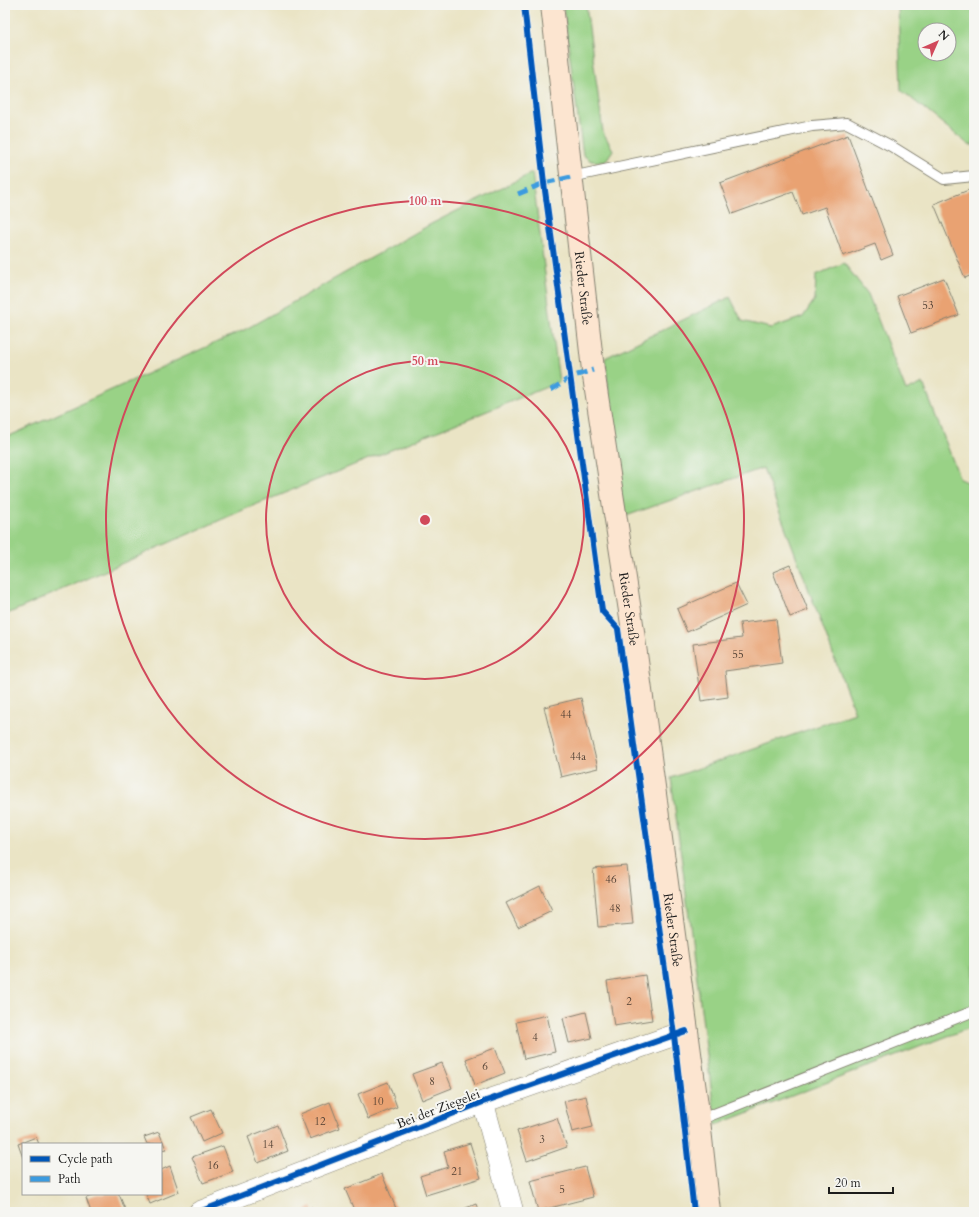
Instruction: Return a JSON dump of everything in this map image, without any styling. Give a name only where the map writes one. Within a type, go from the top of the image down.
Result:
[{"type":"main road","name":"Rieder Straße","points":[[552,5],[593,370],[632,624],[699,1120],[709,1212]]},
{"type":"street","name":"Bei der Ziegelei","points":[[199,1212],[483,1102],[686,1031]]},
{"type":"street","name":"Bei der Ziegelei","points":[[483,1102],[513,1212]]},
{"type":"lane","points":[[571,177],[812,126],[847,123],[891,146],[944,179],[974,176]]},
{"type":"lane","points":[[699,1120],[974,1012]]},
{"type":"green space","points":[[563,5],[586,5],[603,132],[613,150],[605,162],[591,161],[583,155]]},
{"type":"green space","points":[[898,5],[974,5],[974,145],[969,145],[901,90]]},
{"type":"green space","points":[[532,173],[559,382],[250,507],[5,615],[5,438],[246,329],[431,224]]},
{"type":"green space","points":[[844,263],[868,294],[906,391],[923,383],[960,479],[972,485],[974,484],[974,1026],[716,1125],[671,778],[855,713],[763,468],[623,517],[605,358],[730,297],[742,321],[771,328],[803,317],[815,299],[816,275]]},
{"type":"building","points":[[848,135],[893,255],[881,260],[875,244],[843,256],[825,207],[802,215],[793,192],[732,214],[720,183]]},
{"type":"building","points":[[971,189],[974,195],[974,274],[965,278],[934,204]]},
{"type":"building","points":[[944,278],[959,315],[911,333],[897,296]]},
{"type":"building","points":[[790,565],[808,610],[790,617],[773,572]]},
{"type":"building","points":[[736,583],[747,605],[687,632],[677,609]]},
{"type":"building","points":[[776,619],[782,663],[725,671],[728,697],[701,701],[693,644],[742,638],[740,623]]},
{"type":"building","points":[[581,698],[598,768],[561,777],[544,707]]},
{"type":"building","points":[[627,866],[633,924],[598,927],[593,869]]},
{"type":"building","points":[[540,886],[552,911],[518,927],[506,903]]},
{"type":"building","points":[[645,975],[652,1020],[614,1026],[607,981]]},
{"type":"building","points":[[586,1012],[592,1038],[569,1043],[563,1018]]},
{"type":"building","points":[[547,1015],[555,1052],[524,1059],[516,1022]]},
{"type":"building","points":[[495,1048],[505,1073],[475,1085],[466,1059]]},
{"type":"building","points":[[442,1063],[452,1088],[422,1100],[412,1074]]},
{"type":"building","points":[[388,1082],[397,1107],[368,1119],[358,1094]]},
{"type":"building","points":[[586,1096],[593,1127],[572,1132],[564,1101]]},
{"type":"building","points":[[330,1102],[340,1128],[310,1139],[300,1114]]},
{"type":"building","points":[[211,1109],[222,1133],[202,1142],[191,1117]]},
{"type":"building","points":[[557,1118],[567,1147],[527,1161],[517,1131]]},
{"type":"building","points":[[278,1125],[288,1151],[258,1163],[248,1137]]},
{"type":"building","points":[[159,1132],[166,1149],[162,1150],[162,1143],[147,1143],[144,1137]]},
{"type":"building","points":[[36,1137],[39,1143],[22,1143],[22,1155],[18,1144]]},
{"type":"building","points":[[470,1143],[481,1178],[426,1195],[420,1176],[448,1167],[444,1151]]},
{"type":"building","points":[[223,1146],[233,1172],[203,1183],[192,1157]]},
{"type":"building","points":[[170,1166],[179,1192],[150,1204],[146,1195],[162,1195],[162,1170]]},
{"type":"building","points":[[585,1167],[593,1197],[538,1211],[530,1181]]},
{"type":"building","points":[[382,1174],[397,1211],[355,1212],[345,1189]]},
{"type":"building","points":[[94,1195],[119,1195],[126,1212],[91,1212],[86,1198]]},
{"type":"building","points":[[476,1204],[479,1212],[456,1212]]},
{"type":"building","points":[[312,1207],[314,1212],[301,1212]]},
{"type":"marked path","points":[[521,7],[539,5]]},
{"type":"marked path","points":[[518,194],[544,183],[571,177]]},
{"type":"marked path","points":[[551,390],[571,377],[593,370]]},
{"type":"cycle path","points":[[524,5],[544,183],[602,611],[618,629],[674,1035],[694,1212]]},
{"type":"cycle path","points":[[199,1212],[483,1102],[686,1031]]}]
